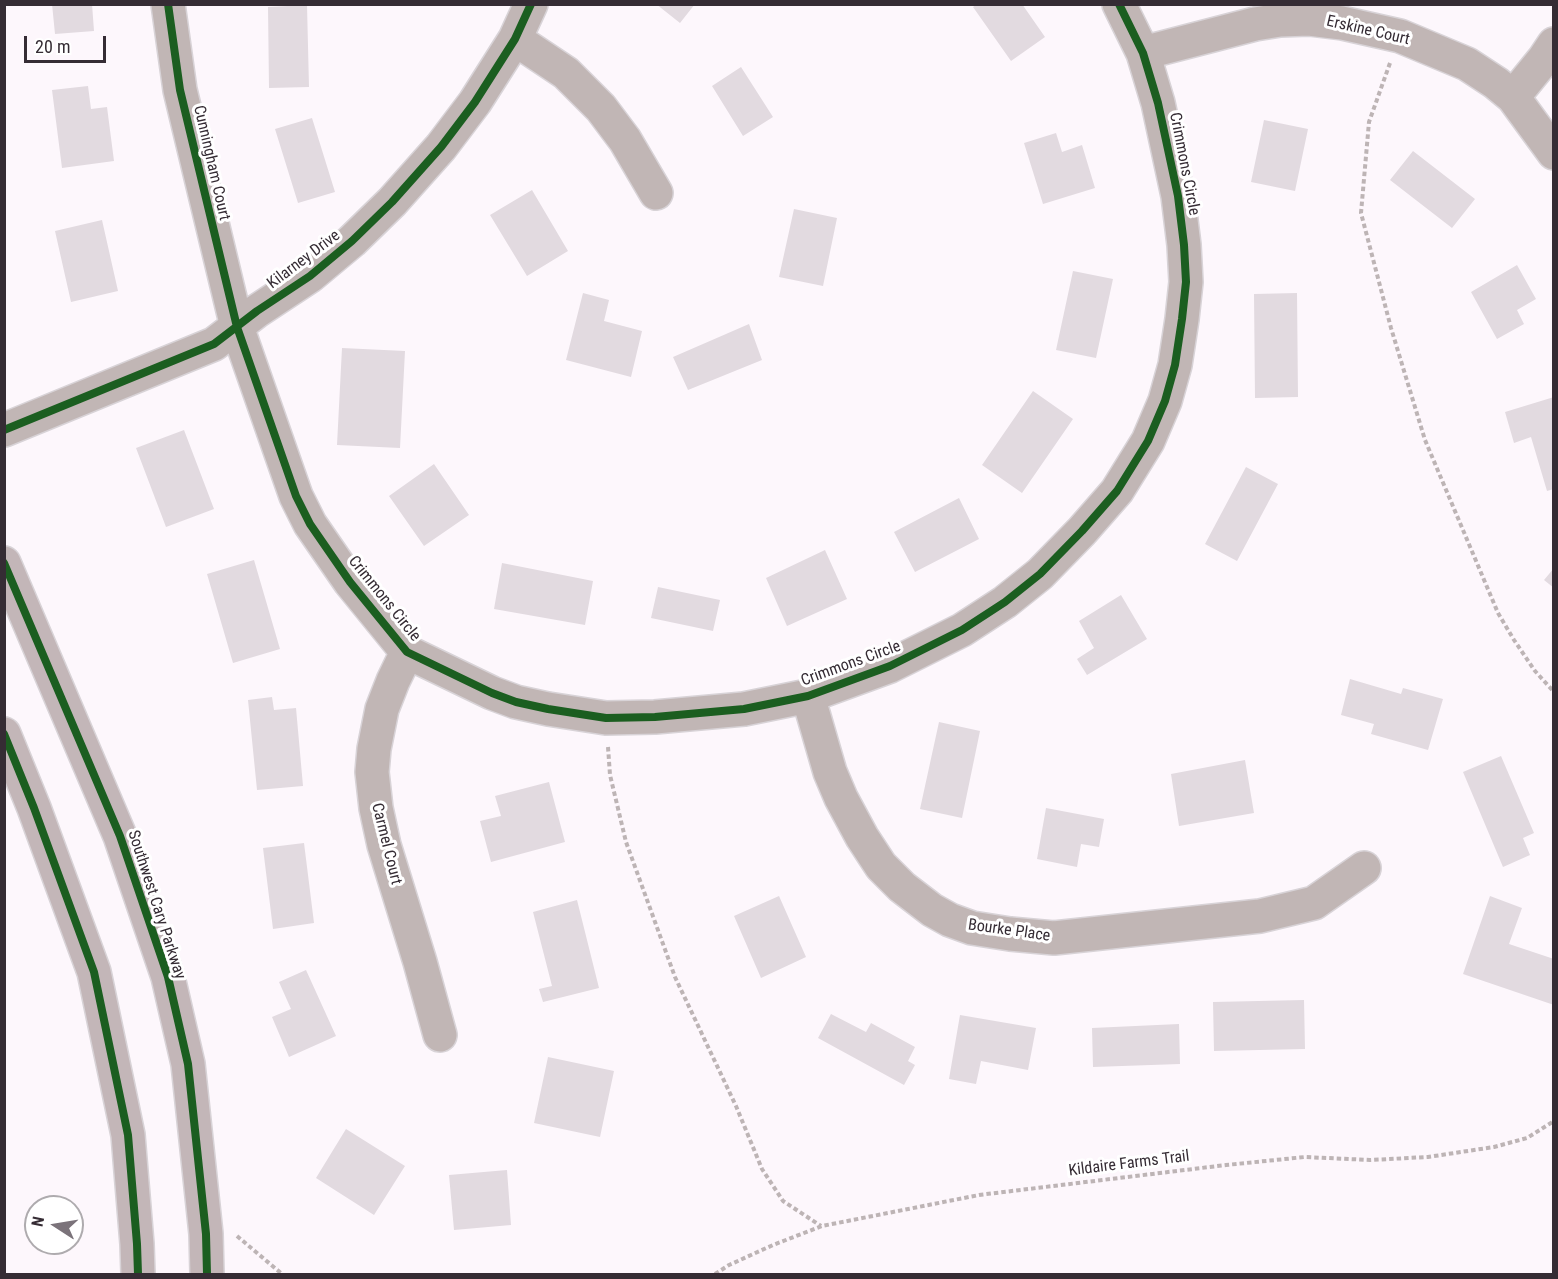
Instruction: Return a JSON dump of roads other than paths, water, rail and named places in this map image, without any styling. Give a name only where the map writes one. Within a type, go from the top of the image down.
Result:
[{"type":"main road","name":"Southwest Cary Parkway","points":[[4,563],[120,836],[168,977],[188,1065],[206,1234],[207,1275]]},
{"type":"main road","points":[[4,734],[34,808],[94,972],[128,1135],[138,1275]]},
{"type":"street","name":"Cunningham Court","points":[[168,4],[180,90],[237,327]]},
{"type":"street","name":"Kilarney Drive","points":[[4,430],[214,344],[257,311],[310,276],[352,241],[392,202],[441,147],[468,111],[515,39],[531,4]]},
{"type":"street","name":"Crimmons Circle","points":[[237,327],[296,496],[310,524],[350,582],[407,652],[492,693],[516,702],[606,718],[655,717],[744,709],[808,696],[890,666],[962,630],[1005,602],[1040,574],[1117,491],[1148,441],[1166,401],[1175,365],[1186,282],[1178,196],[1158,103],[1143,53],[1119,4]]},
{"type":"street","name":"Erskine Court","points":[[1143,53],[1280,20],[1309,19],[1342,23],[1400,36],[1467,64],[1496,83],[1513,97],[1554,153]]},
{"type":"street","points":[[515,39],[566,73],[601,108],[625,140],[656,193]]},
{"type":"street","points":[[1513,97],[1554,44]]},
{"type":"street","name":"Carmel Court","points":[[407,652],[382,709],[372,772],[376,808],[384,845],[440,1035]]},
{"type":"street","name":"Bourke Place","points":[[808,696],[830,772],[841,798],[881,866],[902,887],[932,910],[972,928],[1054,938],[1260,916],[1314,903],[1364,868]]}]
